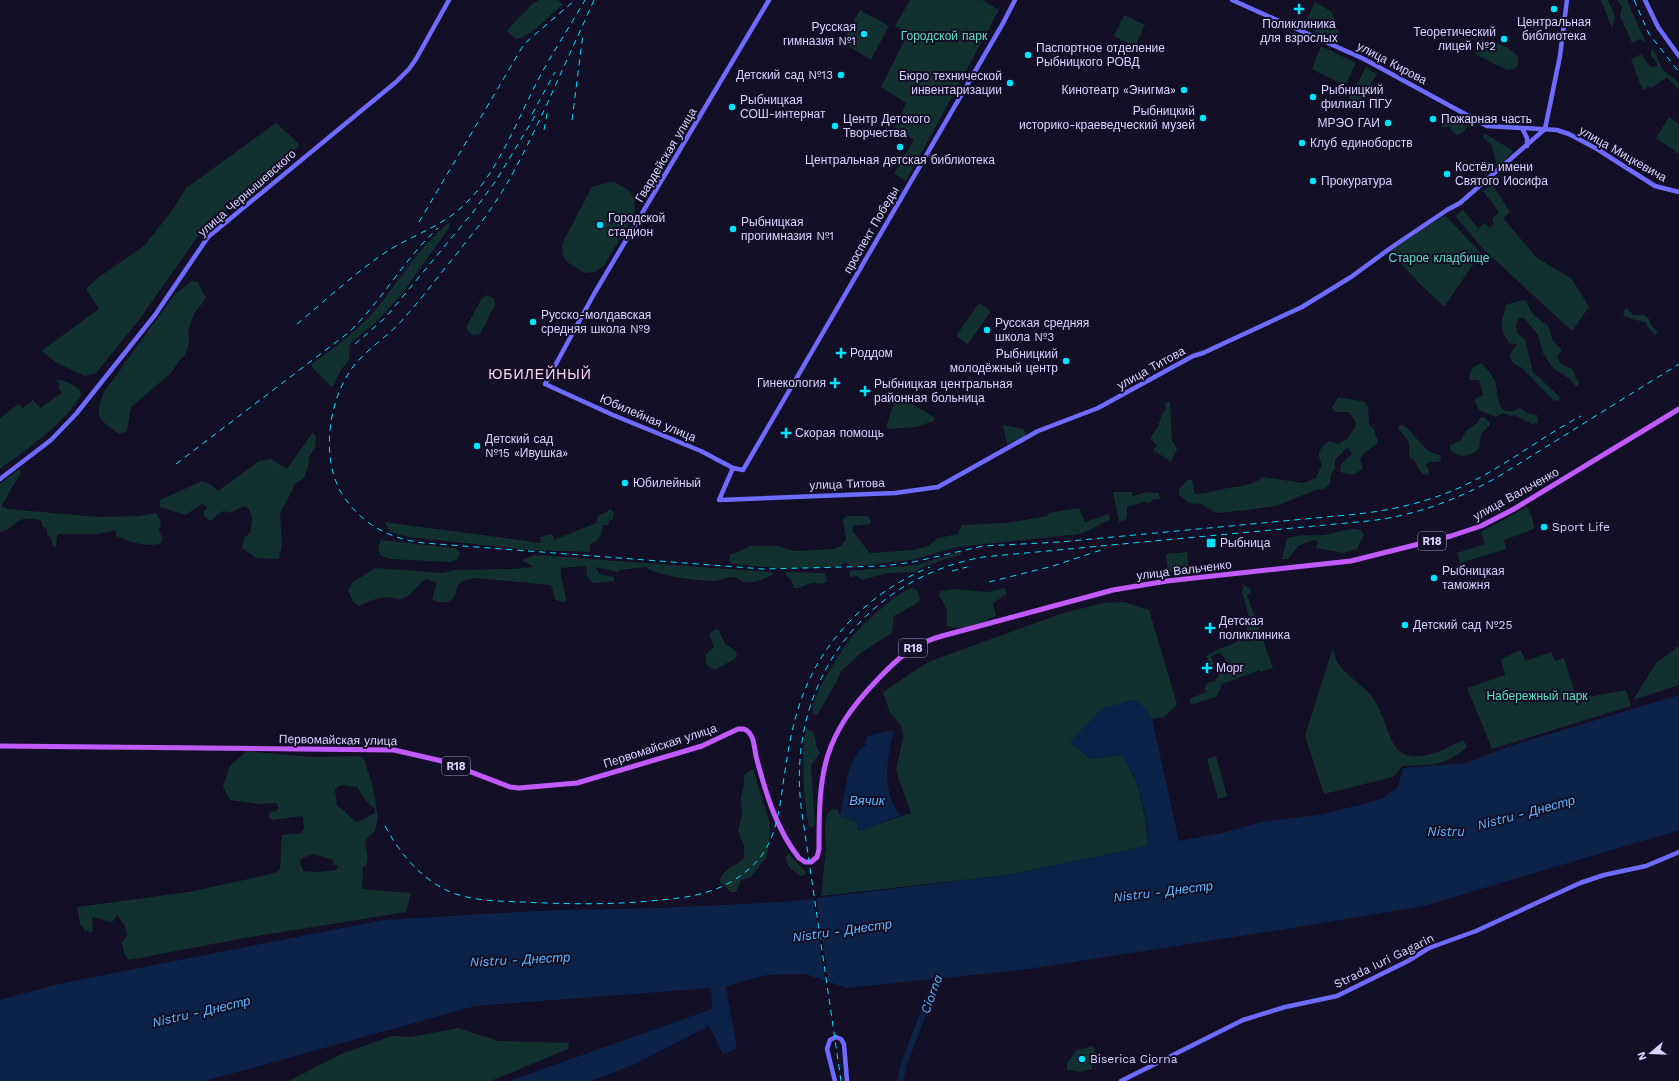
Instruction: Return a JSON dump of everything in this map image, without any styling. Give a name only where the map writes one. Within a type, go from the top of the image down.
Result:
[{"type":"main road","name":"улица Вальченко","points":[[811,862],[817,857],[819,849],[822,778],[832,743],[843,722],[858,700],[896,661],[917,645],[942,636],[1113,590],[1167,581],[1352,561],[1458,534],[1481,526],[1514,509],[1679,409]]},
{"type":"main road","name":"Первомайская улица","points":[[0,746],[394,750],[442,761],[510,787],[519,788],[577,782],[659,760],[702,746],[738,729],[744,729],[752,736],[758,765],[777,821],[799,858],[805,862],[811,862]]},
{"type":"street","name":"улица Чернышевского","points":[[0,479],[51,440],[76,414],[147,325],[208,237],[246,207],[321,142],[410,69],[449,0]]},
{"type":"street","name":"Гвардейская улица","points":[[545,384],[594,294],[769,0]]},
{"type":"street","name":"проспект Победы","points":[[743,470],[1002,26],[1014,0]]},
{"type":"street","name":"улица Кирова","points":[[1232,0],[1364,58],[1487,126],[1545,129]]},
{"type":"street","points":[[1545,129],[1560,56],[1567,0]]},
{"type":"street","points":[[1645,0],[1658,27],[1679,56]]},
{"type":"street","points":[[1522,128],[1527,138],[1527,146]]},
{"type":"street","name":"улица Титова","points":[[733,468],[719,500],[895,492],[938,486],[1038,431],[1098,408],[1193,356],[1203,353],[1302,308],[1351,277],[1434,219],[1460,203],[1545,129]]},
{"type":"street","name":"улица Мицкевича","points":[[1545,129],[1569,134],[1598,149],[1655,186],[1679,192]]},
{"type":"street","name":"Юбилейная улица","points":[[545,384],[613,415],[695,449],[733,468],[743,470]]},
{"type":"street","name":"Strada Iuri Gagarin","points":[[1121,1081],[1243,1020],[1285,1007],[1337,996],[1408,961],[1429,948],[1476,931],[1585,881],[1604,875],[1646,866],[1679,852]]},
{"type":"street","points":[[835,1081],[827,1046],[830,1040],[838,1037],[844,1044],[847,1081]]},
{"type":"green space","points":[[539,0],[558,0],[563,5],[528,35],[516,39],[507,31],[532,4]]},
{"type":"green space","name":"Городской парк","points":[[910,0],[982,0],[999,10],[906,181],[894,174],[914,140],[894,127],[901,116],[906,103],[881,87],[908,34],[895,26]]},
{"type":"green space","points":[[1601,0],[1608,0],[1615,17],[1612,28]]},
{"type":"green space","points":[[1617,0],[1627,0],[1645,41],[1644,42],[1640,39],[1632,43],[1620,16],[1622,6]]},
{"type":"green space","points":[[1315,2],[1332,12],[1340,36],[1338,42],[1310,29],[1308,17]]},
{"type":"green space","points":[[860,10],[889,26],[871,60],[842,42]]},
{"type":"green space","points":[[1124,15],[1145,25],[1135,47],[1114,36]]},
{"type":"green space","points":[[1480,40],[1495,42],[1511,50],[1518,57],[1518,66],[1514,69],[1507,70],[1479,56],[1475,50],[1475,46]]},
{"type":"green space","points":[[1321,46],[1356,63],[1345,86],[1312,69]]},
{"type":"green space","points":[[1651,50],[1655,52],[1662,69],[1679,83],[1679,89],[1667,77],[1652,88],[1648,86],[1644,90],[1642,89],[1631,59],[1642,54],[1646,62],[1651,67],[1658,66],[1654,58],[1651,56]]},
{"type":"green space","points":[[1366,67],[1377,74],[1356,105],[1348,101]]},
{"type":"green space","points":[[1451,113],[1469,124],[1464,132],[1457,135],[1451,131],[1451,127],[1441,127]]},
{"type":"green space","points":[[1669,117],[1679,124],[1679,154],[1656,138]]},
{"type":"green space","points":[[276,123],[299,144],[298,147],[201,232],[139,320],[96,373],[85,376],[57,363],[41,351],[99,309],[86,289],[99,277],[144,246],[171,212],[186,188]]},
{"type":"green space","points":[[1484,133],[1513,152],[1490,174],[1488,171],[1496,164],[1496,161],[1491,144],[1483,138]]},
{"type":"green space","name":"Городской стадион","points":[[614,182],[630,191],[634,199],[635,213],[605,264],[595,272],[584,273],[567,262],[563,256],[562,244],[592,187]]},
{"type":"green space","points":[[1492,184],[1510,212],[1503,218],[1536,257],[1572,279],[1589,307],[1572,331],[1483,249],[1455,216],[1463,210],[1478,228],[1485,223],[1489,228],[1494,224],[1492,218],[1499,212],[1483,191]]},
{"type":"green space","name":"Старое кладбище","points":[[1445,215],[1481,253],[1444,307],[1389,251]]},
{"type":"green space","points":[[450,222],[449,228],[401,295],[376,322],[350,343],[349,360],[341,370],[334,385],[331,387],[312,367],[312,364],[343,341],[371,315],[428,243]]},
{"type":"green space","points":[[192,281],[198,282],[206,298],[194,314],[188,331],[189,344],[185,355],[170,374],[131,407],[127,431],[119,434],[106,425],[100,417],[99,407],[104,392],[174,295]]},
{"type":"green space","points":[[487,295],[494,299],[495,304],[480,334],[472,335],[467,330],[467,326],[482,298]]},
{"type":"green space","points":[[1523,300],[1527,301],[1534,315],[1548,325],[1553,341],[1562,350],[1557,356],[1560,363],[1572,369],[1579,384],[1576,387],[1570,379],[1553,368],[1543,353],[1538,335],[1524,318],[1519,318],[1516,324],[1517,334],[1525,339],[1533,372],[1560,397],[1559,400],[1554,401],[1522,368],[1513,363],[1509,356],[1517,344],[1510,343],[1502,331],[1502,319],[1506,309],[1505,305]]},
{"type":"green space","points":[[979,303],[991,311],[968,344],[956,336]]},
{"type":"green space","points":[[1627,308],[1633,315],[1644,315],[1650,320],[1651,325],[1658,332],[1656,335],[1648,328],[1646,323],[1624,316],[1623,311]]},
{"type":"green space","points":[[1482,363],[1494,379],[1502,408],[1506,411],[1512,411],[1520,408],[1527,413],[1537,415],[1538,423],[1532,424],[1514,415],[1512,416],[1504,413],[1496,417],[1479,410],[1474,399],[1483,395],[1479,380],[1470,380],[1469,376],[1472,368]]},
{"type":"green space","points":[[56,380],[66,381],[75,386],[80,390],[81,396],[54,427],[0,469],[0,418],[19,404],[23,408],[33,400],[40,408],[62,393],[58,387],[60,385]]},
{"type":"green space","points":[[900,397],[934,417],[934,421],[916,427],[889,429],[886,427],[895,401]]},
{"type":"green space","points":[[1338,397],[1365,402],[1368,407],[1369,425],[1374,429],[1378,442],[1360,459],[1363,469],[1352,475],[1340,472],[1341,464],[1352,454],[1348,447],[1335,460],[1335,469],[1331,474],[1330,484],[1324,489],[1316,490],[1276,506],[1248,510],[1216,513],[1201,504],[1189,503],[1179,495],[1179,489],[1187,480],[1192,480],[1195,494],[1244,486],[1263,477],[1303,483],[1316,478],[1322,464],[1319,454],[1323,446],[1329,441],[1338,444],[1347,439],[1356,426],[1355,420],[1348,412],[1335,412],[1332,408]]},
{"type":"green space","points":[[1165,402],[1170,402],[1172,440],[1177,449],[1171,462],[1153,450],[1157,445],[1150,438],[1158,427],[1162,414],[1166,409]]},
{"type":"green space","points":[[1481,417],[1484,417],[1490,425],[1481,434],[1479,449],[1472,454],[1464,456],[1453,453],[1450,450],[1450,445],[1461,440],[1466,431],[1477,423]]},
{"type":"green space","points":[[1003,425],[1023,429],[1026,433],[1025,437],[1007,444]]},
{"type":"green space","points":[[1403,425],[1429,451],[1440,455],[1441,460],[1438,462],[1428,462],[1426,465],[1430,473],[1427,475],[1422,474],[1414,460],[1410,458],[1408,441],[1399,430],[1398,426]]},
{"type":"green space","points":[[313,432],[316,437],[315,448],[309,457],[308,467],[304,478],[296,483],[280,514],[282,544],[279,559],[256,558],[242,548],[244,538],[250,533],[252,522],[252,515],[245,506],[229,513],[224,511],[217,515],[213,520],[208,520],[204,516],[204,511],[207,508],[203,503],[186,515],[160,507],[160,500],[202,481],[212,485],[218,491],[259,461],[271,459],[287,469]]},
{"type":"green space","points":[[20,470],[21,473],[1,506],[8,509],[99,517],[139,516],[156,513],[161,522],[159,531],[162,537],[162,543],[144,545],[133,542],[116,536],[116,530],[98,534],[59,534],[57,535],[56,547],[53,547],[51,538],[47,535],[47,529],[42,526],[42,521],[33,519],[21,520],[5,531],[0,532],[0,484],[16,471]]},
{"type":"green space","points":[[1113,492],[1132,492],[1133,496],[1146,492],[1159,493],[1160,499],[1153,499],[1150,503],[1144,502],[1127,507],[1127,519],[1119,522]]},
{"type":"green space","points":[[1527,507],[1532,517],[1534,529],[1504,540],[1506,549],[1460,563],[1457,553],[1485,544],[1481,532]]},
{"type":"green space","points":[[1079,508],[1085,522],[1109,514],[1110,520],[1080,534],[958,547],[911,560],[878,564],[850,566],[845,562],[838,567],[775,568],[732,564],[729,561],[730,555],[751,546],[778,546],[795,551],[834,549],[841,546],[846,539],[843,519],[847,516],[868,516],[871,520],[870,524],[853,526],[853,532],[870,553],[913,550],[928,546],[938,538],[958,534],[962,525],[1005,523],[1048,516],[1048,513]]},
{"type":"green space","points":[[610,509],[614,512],[613,520],[609,520],[608,525],[603,525],[600,537],[590,544],[590,552],[528,550],[409,537],[391,532],[384,522],[541,543],[540,537],[552,534],[554,540],[596,523],[599,515],[606,513]]},
{"type":"green space","points":[[1353,529],[1360,530],[1364,535],[1357,549],[1344,553],[1316,548],[1318,542],[1314,540],[1298,546],[1288,559],[1282,559],[1287,538],[1325,535]]},
{"type":"green space","points":[[381,540],[453,548],[457,549],[460,553],[458,559],[450,562],[389,559],[380,555],[378,548]]},
{"type":"green space","points":[[960,552],[962,554],[922,567],[915,572],[887,573],[862,580],[857,576],[851,577],[849,574],[850,571],[916,565]]},
{"type":"green space","points":[[1187,552],[1189,570],[1168,572],[1166,554]]},
{"type":"green space","points":[[535,555],[771,572],[773,574],[759,581],[751,582],[742,582],[735,577],[714,581],[688,579],[668,575],[646,567],[619,570],[618,572],[595,567],[600,574],[614,577],[614,581],[593,583],[586,575],[587,570],[585,566],[561,568],[566,601],[563,603],[555,599],[551,585],[474,578],[460,583],[453,599],[447,602],[438,602],[432,599],[437,583],[427,579],[405,598],[381,598],[369,601],[359,606],[353,602],[348,590],[353,582],[375,568],[443,573],[454,570],[511,569],[533,567],[522,560]]},
{"type":"green space","points":[[787,572],[825,573],[827,582],[822,584],[811,583],[799,588],[794,588],[791,580],[785,574]]},
{"type":"green space","points":[[1244,585],[1250,589],[1251,593],[1247,595],[1273,668],[1261,672],[1260,670],[1222,684],[1217,696],[1191,705],[1189,699],[1207,692],[1204,689],[1208,683],[1215,681],[1224,670],[1232,668],[1229,662],[1226,663],[1225,658],[1220,653],[1211,656],[1215,668],[1211,669],[1206,656],[1235,643],[1244,635],[1250,620],[1242,592]]},
{"type":"green space","points":[[912,588],[917,590],[920,598],[919,602],[894,616],[892,633],[862,652],[841,671],[837,681],[817,715],[813,714],[813,707],[821,686],[848,642],[864,624],[881,609],[898,595]]},
{"type":"green space","points":[[1005,588],[1007,594],[993,603],[996,616],[965,627],[952,628],[947,626],[947,611],[939,595],[940,591],[954,589],[988,592]]},
{"type":"green space","points":[[1124,602],[1149,610],[1177,704],[1164,717],[1152,719],[1147,710],[1090,759],[1122,755],[1138,787],[1144,810],[1148,846],[1008,875],[821,896],[826,849],[825,826],[827,814],[832,809],[838,810],[840,816],[857,822],[859,831],[911,813],[896,771],[903,737],[901,725],[890,713],[883,692],[928,662],[1063,613],[1103,603]]},
{"type":"green space","points":[[716,629],[719,630],[725,644],[735,650],[737,655],[735,659],[714,670],[706,664],[706,654],[714,647],[709,634]]},
{"type":"green space","points":[[1679,646],[1679,685],[1633,700],[1656,663]]},
{"type":"green space","points":[[1333,647],[1336,660],[1341,667],[1372,697],[1397,749],[1405,754],[1424,756],[1445,749],[1463,740],[1467,747],[1451,759],[1444,762],[1430,765],[1402,766],[1393,777],[1324,794],[1305,736]]},
{"type":"green space","name":"Набережный парк","points":[[1521,650],[1525,661],[1551,652],[1555,661],[1564,658],[1577,699],[1626,690],[1631,706],[1492,749],[1467,688],[1505,675],[1501,659]]},
{"type":"green space","points":[[807,729],[812,731],[820,753],[811,765],[815,826],[810,828],[806,809],[803,762]]},
{"type":"green space","points":[[247,751],[311,757],[359,756],[364,759],[372,784],[378,817],[375,832],[369,836],[365,844],[368,860],[366,866],[363,867],[362,889],[411,893],[406,912],[239,939],[129,960],[124,953],[122,942],[127,936],[125,926],[117,915],[112,922],[92,918],[93,932],[85,931],[80,924],[77,907],[189,892],[275,873],[280,869],[282,835],[301,833],[304,829],[303,816],[272,820],[268,816],[270,812],[276,811],[279,808],[276,803],[258,804],[230,800],[223,787],[230,766]],"holes":[[[341,785],[357,787],[366,801],[375,809],[375,813],[357,822],[337,806],[335,789]],[[314,854],[334,860],[333,864],[338,866],[336,870],[319,872],[303,871],[300,862],[302,858]]]},
{"type":"green space","points":[[1216,756],[1227,796],[1218,799],[1207,759]]},
{"type":"green space","points":[[753,769],[770,824],[769,842],[766,858],[751,877],[741,880],[736,892],[731,892],[720,882],[726,871],[744,858],[744,845],[738,831],[742,814],[741,797],[744,784],[744,775]]},
{"type":"green space","points":[[789,853],[806,872],[805,875],[800,876],[788,866],[786,857]]},
{"type":"green space","points":[[458,1028],[498,1041],[569,1043],[568,1049],[491,1081],[289,1081],[341,1054],[392,1036],[411,1037]]},
{"type":"green space","points":[[1093,1046],[1096,1056],[1092,1059],[1092,1069],[1081,1072],[1067,1070],[1067,1063],[1077,1050]]},
{"type":"water","name":"Nistru","points":[[1679,695],[1679,830],[1424,906],[1029,969],[847,988],[805,974],[768,975],[739,982],[726,987],[737,1049],[723,1054],[709,1026],[631,1066],[591,1081],[509,1081],[712,1009],[711,988],[475,1006],[205,1081],[0,1081],[0,1000],[58,984],[383,920],[536,911],[657,908],[783,902],[1008,875],[1148,846],[1148,834],[1144,810],[1138,787],[1122,755],[1090,759],[1070,742],[1101,709],[1135,699],[1147,710],[1152,719],[1179,841],[1222,833],[1262,822],[1323,814],[1364,804],[1383,798],[1398,787],[1403,768],[1467,763],[1507,747]]},
{"type":"water","name":"Вячик","points":[[894,730],[889,752],[887,774],[890,796],[900,816],[859,831],[857,822],[840,816],[849,769],[859,750],[865,746],[866,738],[873,734]]},
{"type":"pier","points":[[816,895],[829,984],[825,982],[813,896]]},
{"type":"waterway","name":"Ciorna","points":[[900,1081],[904,1064],[939,971]]},
{"type":"railway","points":[[419,222],[524,44],[575,0]]},
{"type":"railway","points":[[297,324],[377,258],[399,244],[449,217],[466,203],[488,176],[498,160],[539,78],[585,0]]},
{"type":"railway","points":[[594,0],[535,129],[500,195],[479,226],[412,309],[394,329],[356,363],[346,377],[339,393],[333,410],[329,447],[331,466],[336,482],[351,507],[369,523],[389,534],[424,543],[763,569],[884,566],[913,562],[983,546],[1060,542],[1358,514],[1404,506],[1434,498],[1477,479],[1581,416]]},
{"type":"railway","points":[[1634,0],[1649,34],[1679,72]]},
{"type":"railway","points":[[572,120],[583,34]]},
{"type":"railway","points":[[532,114],[555,72]]},
{"type":"railway","points":[[544,130],[548,109]]},
{"type":"railway","points":[[355,344],[385,318],[473,212],[497,179],[538,111]]},
{"type":"railway","points":[[176,464],[348,333],[372,307],[414,253],[438,228]]},
{"type":"railway","points":[[841,1081],[801,806],[800,761],[807,719],[821,680],[841,644],[869,614],[902,588],[940,569],[983,557],[1368,521],[1385,519],[1418,511],[1450,500],[1496,478],[1679,364]]},
{"type":"railway","points":[[989,582],[1053,566],[1101,550]]},
{"type":"railway","points":[[385,826],[403,854],[427,878],[455,894],[473,898],[493,901],[586,904],[618,903],[686,897],[722,887],[742,875],[754,865],[766,849],[771,839],[778,817],[788,751],[797,711],[813,671],[825,652],[839,633],[871,602],[890,588],[930,567]]},
{"type":"railway","points":[[952,571],[967,567]]},
{"type":"place","name":"Поликлиника для взрослых","points":[[1299,9]]},
{"type":"place","name":"Центральная библиотека","points":[[1554,9]]},
{"type":"place","name":"Русская гимназия №1","points":[[864,34]]},
{"type":"place","name":"Теоретический лицей №2","points":[[1504,39]]},
{"type":"place","name":"Паспортное отделение Рыбницкого РОВД","points":[[1028,55]]},
{"type":"place","name":"Детский сад №13","points":[[841,75]]},
{"type":"place","name":"Бюро технической инвентаризации","points":[[1010,83]]},
{"type":"place","name":"Кинотеатр «Энигма»","points":[[1184,90]]},
{"type":"place","name":"Рыбницкий филиал ПГУ","points":[[1313,97]]},
{"type":"place","name":"Рыбницкая СОШ-интернат","points":[[732,107]]},
{"type":"place","name":"Рыбницкий историко-краеведческий музей","points":[[1203,118]]},
{"type":"place","name":"Пожарная часть","points":[[1433,119]]},
{"type":"place","name":"МРЭО ГАИ","points":[[1388,123]]},
{"type":"place","name":"Центр Детского Творчества","points":[[835,126]]},
{"type":"place","name":"Клуб единоборств","points":[[1302,143]]},
{"type":"place","name":"Центральная детская библиотека","points":[[900,147]]},
{"type":"place","name":"Костёл имени Святого Иосифа","points":[[1447,174]]},
{"type":"place","name":"Прокуратура","points":[[1313,181]]},
{"type":"place","name":"Городской стадион","points":[[600,225]]},
{"type":"place","name":"Рыбницкая прогимназия №1","points":[[733,229]]},
{"type":"place","name":"Русско-молдавская средняя школа №9","points":[[533,322]]},
{"type":"place","name":"Русская средняя школа №3","points":[[987,330]]},
{"type":"place","name":"Роддом","points":[[841,353]]},
{"type":"place","name":"Рыбницкий молодёжный центр","points":[[1066,361]]},
{"type":"place","name":"Гинекология","points":[[835,383]]},
{"type":"place","name":"Рыбницкая центральная районная больница","points":[[865,391]]},
{"type":"place","name":"Скорая помощь","points":[[786,433]]},
{"type":"place","name":"Детский сад №15 «Ивушка»","points":[[477,446]]},
{"type":"place","name":"Юбилейный","points":[[625,483]]},
{"type":"place","name":"Sport Life","points":[[1544,527]]},
{"type":"place","name":"Рыбница","points":[[1211,543]]},
{"type":"place","name":"Рыбницкая таможня","points":[[1434,578]]},
{"type":"place","name":"Детский сад №25","points":[[1405,625]]},
{"type":"place","name":"Детская поликлиника","points":[[1210,628]]},
{"type":"place","name":"Морг","points":[[1207,668]]},
{"type":"place","name":"Biserica Ciorna","points":[[1082,1059]]},
{"type":"district","name":"ЮБИЛЕЙНЫЙ","points":[[540,374]]},
{"type":"water label","name":"Nistru - Днестр","points":[[1526,812]]},
{"type":"water label","name":"Nistru - Днестр","points":[[1163,891]]},
{"type":"water label","name":"Nistru - Днестр","points":[[842,930]]},
{"type":"water label","name":"Nistru - Днестр","points":[[520,959]]},
{"type":"water label","name":"Nistru - Днестр","points":[[201,1011]]}]
